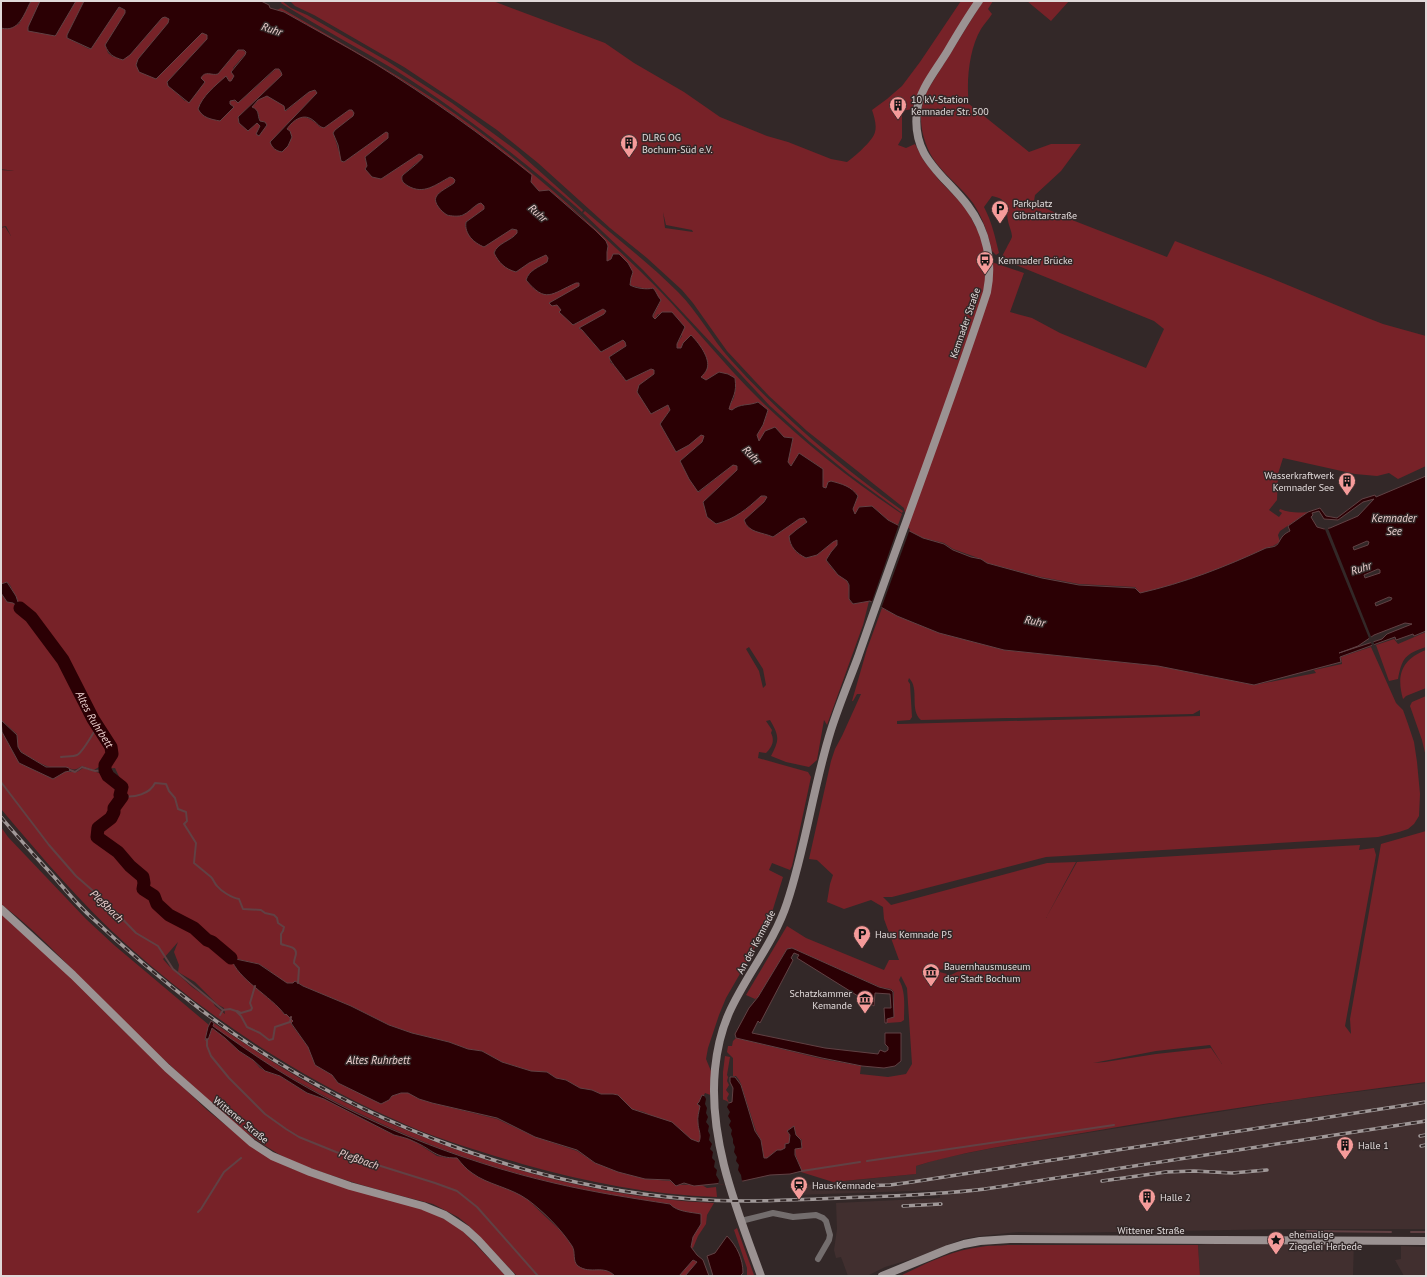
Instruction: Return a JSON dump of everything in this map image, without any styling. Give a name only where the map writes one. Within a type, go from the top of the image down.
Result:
[{"type":"main road","name":"Kemnader Straße","points":[[868,627],[987,292],[989,280],[989,258],[986,239],[968,206],[933,168],[928,160],[920,146],[916,124],[917,111],[923,92],[979,1]]},
{"type":"main road","name":"An der Kemnade","points":[[761,1276],[741,1221],[722,1159],[716,1122],[714,1097],[715,1072],[720,1038],[730,1011],[775,933],[787,903],[794,882],[813,796],[831,729],[868,627]]},
{"type":"main road","name":"Wittener Straße","points":[[1,909],[73,975],[167,1068],[252,1143],[272,1156],[310,1172],[350,1186],[423,1206],[445,1215],[456,1221],[470,1232],[511,1276]]},
{"type":"main road","name":"Wittener Straße","points":[[882,1276],[964,1244],[980,1241],[1010,1239],[1426,1241]]},
{"type":"main road","name":"An der Kemnade","points":[[754,1255],[768,1276]]},
{"type":"street","points":[[741,1221],[772,1213],[793,1217],[816,1215],[823,1218],[826,1221],[830,1235],[829,1240],[818,1259]]},
{"type":"shaded area","points":[[31,1],[40,1],[28,30],[54,36],[76,1],[84,1],[67,35],[67,38],[91,49],[118,7],[125,10],[125,13],[105,45],[108,53],[113,57],[130,55],[162,18],[165,17],[169,19],[168,23],[138,59],[136,65],[156,79],[202,33],[207,35],[207,39],[167,82],[169,86],[185,101],[205,82],[201,78],[202,75],[225,66],[238,50],[242,49],[246,53],[233,68],[234,76],[231,81],[229,81],[227,77],[200,104],[234,107],[230,104],[232,99],[238,103],[276,69],[279,69],[282,75],[238,117],[239,123],[248,130],[257,123],[260,126],[257,131],[265,122],[260,121],[258,112],[252,107],[258,100],[267,95],[284,106],[286,111],[309,92],[315,90],[317,93],[270,142],[299,117],[310,119],[320,127],[333,121],[349,110],[352,110],[354,113],[353,116],[333,133],[344,162],[386,132],[388,133],[388,138],[365,157],[367,166],[365,169],[381,179],[419,154],[422,155],[423,157],[420,161],[402,176],[402,181],[404,183],[414,189],[419,190],[434,186],[450,177],[453,178],[455,180],[454,183],[447,187],[447,215],[462,216],[481,203],[484,206],[484,209],[466,222],[465,227],[517,230],[517,233],[514,236],[501,244],[494,253],[516,272],[529,263],[546,255],[549,258],[547,262],[529,274],[526,280],[538,292],[544,294],[555,293],[579,283],[579,286],[549,304],[557,304],[573,325],[603,309],[606,311],[604,314],[579,329],[582,330],[601,352],[623,340],[626,346],[613,354],[610,362],[617,368],[626,381],[651,369],[654,370],[654,374],[647,379],[660,410],[668,405],[670,410],[660,424],[676,452],[689,445],[701,435],[705,435],[702,442],[680,461],[699,492],[733,465],[737,466],[737,470],[703,502],[744,511],[761,496],[767,497],[764,502],[744,520],[755,531],[773,536],[799,519],[804,518],[807,522],[796,530],[790,543],[797,553],[806,558],[817,555],[837,540],[837,545],[826,560],[835,572],[847,581],[849,587],[849,599],[853,604],[869,601],[863,625],[827,725],[824,720],[817,760],[809,767],[786,762],[771,756],[776,746],[777,735],[770,720],[766,721],[772,730],[772,744],[766,753],[759,752],[758,758],[808,772],[811,777],[792,866],[790,870],[772,863],[769,870],[783,877],[768,925],[726,998],[708,1048],[706,1059],[711,1071],[710,1100],[725,1184],[718,1185],[719,1183],[706,1097],[704,1095],[701,1096],[699,1103],[697,1104],[700,1106],[698,1116],[701,1138],[699,1142],[691,1139],[682,1131],[644,1112],[632,1109],[618,1095],[601,1094],[592,1090],[580,1088],[566,1080],[556,1078],[547,1072],[531,1071],[502,1062],[482,1051],[468,1049],[389,1025],[295,981],[293,983],[287,983],[274,976],[269,970],[259,964],[233,958],[219,947],[208,935],[188,923],[181,915],[172,914],[165,911],[158,903],[153,893],[146,889],[147,876],[141,868],[134,864],[121,849],[99,835],[100,829],[113,818],[119,803],[125,795],[123,793],[124,787],[115,768],[101,769],[103,766],[102,765],[94,770],[82,766],[74,770],[66,767],[56,768],[45,766],[20,750],[17,744],[17,734],[1,720],[1,593],[7,602],[13,603],[20,608],[20,605],[10,585],[7,582],[1,584],[1,228],[5,227],[11,236],[6,226],[1,227],[1,170],[14,171],[1,169],[1,28],[4,29],[19,24]],"holes":[[[749,647],[763,669],[766,685],[763,688],[759,671],[746,649]]]},
{"type":"shaded area","points":[[282,1],[291,8],[307,15],[387,61],[452,103],[517,151],[583,210],[582,212],[514,155],[420,86],[284,5],[281,3]]},
{"type":"shaded area","points":[[290,1],[493,1],[605,43],[634,63],[684,92],[720,117],[831,159],[847,162],[874,136],[876,126],[872,110],[902,86],[961,1],[975,1],[920,90],[912,109],[902,111],[902,138],[898,145],[906,148],[915,144],[924,161],[939,180],[966,208],[981,237],[986,260],[1024,273],[1010,312],[1032,318],[1060,333],[1146,368],[1164,329],[1154,321],[1001,259],[1012,237],[1006,205],[1001,199],[992,196],[984,207],[991,224],[999,253],[996,255],[992,251],[985,226],[973,203],[937,164],[927,147],[923,134],[921,112],[927,91],[983,1],[993,1],[988,9],[992,14],[982,27],[977,37],[971,56],[968,76],[969,104],[1029,152],[1051,144],[1081,144],[1061,171],[1035,195],[1034,201],[1067,218],[1167,257],[1175,241],[1383,324],[1426,336],[1426,466],[1398,479],[1389,473],[1377,476],[1355,474],[1283,458],[1278,474],[1277,500],[1269,510],[1279,517],[1282,513],[1279,511],[1280,509],[1301,513],[1308,512],[1280,531],[1278,535],[1280,542],[1204,574],[1140,593],[1135,587],[1079,584],[1041,577],[987,563],[981,559],[953,549],[944,543],[923,538],[909,531],[904,508],[807,431],[769,396],[727,351],[682,290],[538,163],[497,130],[404,67],[314,15],[295,6]],"holes":[[[663,212],[666,225],[692,230],[693,232],[665,228]]]},
{"type":"shaded area","points":[[1027,1],[1069,1],[1051,21]]},
{"type":"shaded area","points":[[281,8],[419,89],[491,140],[517,161],[567,203],[655,286],[747,387],[779,418],[847,475],[902,514],[898,525],[888,520],[872,506],[859,507],[855,514],[853,509],[858,496],[828,482],[826,488],[823,487],[821,469],[815,463],[799,454],[792,466],[788,462],[793,438],[784,437],[775,427],[760,442],[757,435],[763,425],[768,410],[758,402],[743,405],[732,410],[728,409],[734,398],[736,386],[706,380],[701,377],[683,343],[681,348],[677,348],[677,344],[682,336],[658,314],[655,319],[653,317],[661,300],[645,289],[630,285],[633,272],[611,259],[607,262],[608,246],[606,241],[578,214],[549,190],[539,192],[531,182],[531,175],[434,101],[372,62],[284,12],[277,10]]},
{"type":"shaded area","points":[[585,211],[678,292],[692,308],[723,351],[749,380],[812,440],[903,511],[902,513],[849,474],[770,406],[643,270],[583,213]]},
{"type":"shaded area","points":[[882,608],[897,616],[939,633],[1004,650],[1158,666],[1254,685],[1316,673],[1314,670],[1342,664],[1341,657],[1371,647],[1396,703],[1403,710],[1414,742],[1420,794],[1419,816],[1414,824],[1408,829],[1378,837],[1046,857],[892,897],[883,897],[891,905],[1047,863],[1076,862],[1046,918],[1077,862],[1360,845],[1359,850],[1374,848],[1376,855],[1345,1026],[1351,1034],[1350,1019],[1381,844],[1426,831],[1426,1082],[1214,1112],[1002,1146],[958,1155],[916,1166],[916,1174],[833,1182],[801,1172],[795,1149],[802,1148],[802,1140],[796,1135],[794,1126],[787,1131],[790,1140],[789,1143],[785,1144],[785,1148],[777,1150],[767,1158],[764,1158],[761,1140],[756,1131],[741,1084],[736,1076],[733,1076],[733,1058],[727,1052],[728,1046],[732,1046],[733,1041],[736,1038],[822,1059],[861,1066],[860,1074],[888,1077],[906,1074],[912,1064],[907,988],[901,976],[899,980],[904,994],[904,1020],[901,1022],[887,1023],[887,1019],[894,1017],[894,992],[891,989],[880,987],[792,948],[787,949],[758,997],[755,999],[746,995],[787,926],[806,938],[884,970],[889,960],[899,960],[884,919],[883,907],[871,900],[844,909],[827,902],[833,875],[817,860],[809,859],[831,761],[835,749],[861,694],[857,694],[852,701],[867,649]],"holes":[[[909,678],[914,688],[917,716],[921,720],[1193,714],[1200,710],[1200,716],[897,724],[897,721],[910,720],[912,717],[910,684],[908,681]],[[968,966],[951,975],[932,970]],[[1210,1045],[1222,1064],[1211,1048],[1093,1063],[1156,1051]]]},
{"type":"shaded area","points":[[1426,632],[1426,647],[1409,655],[1403,661],[1398,679],[1389,681],[1376,645],[1394,639],[1398,644]]},
{"type":"shaded area","points":[[1426,650],[1426,688],[1406,696],[1403,699],[1400,682],[1403,669],[1411,658]]},
{"type":"shaded area","points":[[1426,696],[1426,757],[1422,740],[1410,706],[1412,702]]},
{"type":"shaded area","points":[[1,726],[2,732],[19,763],[53,779],[65,772],[77,772],[83,768],[106,775],[120,788],[117,800],[114,802],[107,816],[108,818],[99,824],[94,832],[95,838],[100,845],[106,846],[116,853],[123,860],[130,871],[141,877],[141,889],[152,897],[156,904],[168,917],[176,918],[178,922],[184,924],[199,934],[205,941],[231,959],[241,974],[293,1021],[291,1024],[308,1047],[315,1065],[332,1075],[338,1083],[389,1100],[392,1096],[401,1093],[408,1093],[419,1099],[432,1103],[497,1119],[535,1137],[577,1151],[595,1163],[618,1172],[646,1179],[670,1181],[676,1186],[700,1184],[707,1188],[716,1187],[717,1197],[668,1194],[594,1182],[522,1164],[423,1132],[355,1101],[320,1083],[286,1063],[220,1020],[157,971],[94,913],[1,809]],"holes":[[[178,942],[174,952],[179,965],[178,972],[195,982],[217,1004],[224,1008],[225,1014],[215,1006],[212,1001],[192,987],[163,959]]]},
{"type":"shaded area","points":[[1,827],[8,837],[86,919],[114,945],[209,1025],[208,1040],[212,1028],[239,1051],[253,1060],[260,1068],[280,1076],[307,1093],[324,1099],[394,1135],[407,1138],[437,1156],[457,1158],[473,1174],[515,1192],[528,1200],[566,1236],[575,1250],[574,1256],[589,1270],[606,1271],[615,1276],[517,1276],[468,1225],[458,1217],[433,1204],[389,1193],[305,1166],[277,1153],[241,1129],[117,1015],[47,943],[1,904]]},
{"type":"shaded area","points":[[1,914],[67,973],[120,1027],[207,1110],[249,1144],[288,1167],[322,1180],[428,1211],[458,1226],[506,1276],[1,1276]]},
{"type":"shaded area","points":[[214,1023],[278,1065],[317,1088],[405,1130],[460,1151],[522,1171],[553,1179],[649,1197],[714,1203],[707,1215],[706,1224],[698,1236],[693,1248],[691,1247],[693,1237],[701,1224],[700,1214],[676,1209],[670,1204],[583,1189],[518,1174],[447,1151],[412,1137],[344,1106],[278,1070],[213,1026]]},
{"type":"shaded area","points":[[725,1056],[730,1057],[727,1075],[729,1085],[726,1090],[729,1094],[727,1098],[729,1103],[728,1105],[743,1182],[738,1182],[723,1100],[723,1072]]},
{"type":"shaded area","points":[[1426,1083],[1426,1229],[1290,1229],[1059,1233],[1019,1232],[963,1239],[915,1258],[885,1267],[867,1276],[848,1276],[841,1257],[836,1258],[834,1250],[837,1229],[836,1203],[940,1198],[940,1190],[796,1195],[795,1186],[916,1174],[916,1166],[942,1158],[993,1148],[1300,1099]]},
{"type":"shaded area","points":[[737,1228],[754,1276],[747,1276],[747,1268],[734,1230]]},
{"type":"shaded area","name":"ehemalige Ziegelei Herbede","points":[[1241,1240],[1354,1241],[1353,1276],[1200,1276],[1198,1245]]},
{"type":"shaded area","points":[[1198,1245],[1200,1276],[900,1276],[939,1258],[959,1251],[983,1246]]},
{"type":"shaded area","points":[[1401,1246],[1426,1247],[1426,1276],[1404,1276],[1395,1260],[1401,1259]]},
{"type":"shaded area","points":[[693,1260],[697,1262],[685,1276],[679,1276]]},
{"type":"water","points":[[1,1],[31,1],[17,25],[7,29],[1,28]]},
{"type":"water","points":[[40,1],[76,1],[55,36],[28,31],[28,27]]},
{"type":"water","points":[[84,1],[261,1],[269,5],[270,8],[284,12],[352,50],[415,89],[494,145],[532,175],[531,182],[539,191],[549,190],[595,230],[606,241],[608,246],[607,261],[611,259],[613,254],[619,254],[628,263],[633,272],[630,285],[648,289],[653,288],[661,300],[653,317],[655,319],[662,312],[672,312],[685,327],[677,344],[677,348],[681,348],[683,343],[691,335],[700,346],[706,355],[708,365],[707,370],[701,377],[706,380],[719,372],[728,374],[735,378],[735,391],[729,409],[732,410],[741,405],[758,402],[768,410],[763,425],[757,435],[759,441],[765,431],[775,427],[784,437],[793,438],[788,462],[791,466],[799,453],[823,469],[823,487],[826,488],[828,482],[831,481],[846,486],[852,490],[858,496],[853,509],[855,514],[859,507],[872,506],[888,520],[923,538],[944,544],[953,550],[981,559],[987,563],[1042,578],[1079,585],[1135,588],[1140,593],[1220,568],[1266,548],[1275,546],[1286,533],[1290,531],[1288,526],[1308,512],[1320,508],[1326,516],[1337,518],[1362,499],[1375,495],[1376,497],[1426,476],[1426,631],[1414,636],[1413,634],[1396,640],[1395,637],[1340,657],[1341,662],[1254,685],[1158,666],[1004,650],[939,633],[897,616],[870,601],[853,604],[849,599],[849,585],[847,581],[838,575],[826,560],[837,545],[837,540],[817,555],[806,558],[796,552],[792,546],[789,536],[807,522],[804,518],[799,519],[773,537],[752,530],[744,520],[764,502],[767,497],[765,496],[761,496],[740,513],[723,522],[716,524],[707,517],[703,502],[737,470],[737,466],[733,465],[698,492],[689,479],[680,461],[702,442],[704,436],[701,435],[689,445],[676,452],[660,424],[670,410],[668,405],[651,414],[637,392],[639,385],[654,374],[654,370],[651,369],[626,381],[609,357],[626,346],[625,342],[623,340],[601,352],[579,328],[604,314],[606,311],[603,309],[573,325],[559,312],[561,310],[557,305],[552,306],[549,303],[579,286],[579,283],[549,295],[539,292],[533,287],[526,280],[527,277],[532,271],[547,262],[548,258],[546,255],[529,263],[516,272],[503,265],[494,253],[501,244],[517,233],[517,230],[512,229],[484,247],[470,238],[466,222],[484,209],[484,206],[481,203],[463,215],[452,216],[447,215],[438,207],[435,199],[437,195],[454,183],[455,180],[453,178],[450,177],[434,186],[419,190],[414,189],[404,183],[402,181],[402,176],[423,157],[422,155],[419,154],[381,179],[372,177],[365,169],[367,166],[365,157],[388,138],[388,133],[386,132],[344,162],[341,161],[338,145],[333,133],[353,116],[354,113],[352,110],[349,110],[324,128],[310,118],[299,118],[287,129],[290,131],[292,137],[288,146],[282,152],[276,150],[270,142],[317,93],[315,90],[309,92],[285,111],[284,106],[267,96],[258,100],[252,107],[257,111],[260,121],[265,122],[267,125],[259,136],[256,134],[260,126],[257,123],[248,131],[239,123],[238,117],[282,75],[279,69],[275,69],[238,103],[235,100],[230,101],[230,104],[234,107],[220,121],[207,118],[198,109],[200,104],[210,91],[226,76],[229,81],[231,81],[234,76],[231,72],[246,52],[244,50],[238,50],[218,74],[204,74],[201,78],[205,82],[189,103],[168,86],[167,82],[207,39],[207,35],[202,33],[156,79],[139,72],[136,65],[138,59],[168,23],[169,19],[165,17],[162,18],[130,55],[123,60],[112,55],[105,45],[125,13],[125,10],[119,7],[91,49],[67,38],[67,35]],"holes":[[[1374,499],[1358,516],[1330,528],[1324,529],[1317,527],[1311,517],[1313,515],[1312,513],[1319,511],[1324,519],[1338,520],[1363,502]],[[1367,541],[1369,542],[1368,545],[1354,550],[1353,547]],[[1378,569],[1380,570],[1380,573],[1365,578],[1364,575]],[[1389,597],[1392,598],[1391,600],[1376,606],[1375,603]],[[1405,623],[1412,624],[1387,634],[1382,639],[1339,653],[1358,646],[1374,635]]]},
{"type":"water","points":[[7,582],[16,596],[20,608],[13,603],[7,602],[1,593],[1,584]]},
{"type":"water","points":[[1,720],[17,735],[18,747],[21,752],[46,767],[66,767],[69,768],[70,771],[65,772],[53,779],[19,763],[2,732]]},
{"type":"water","points":[[792,948],[879,987],[891,990],[893,992],[894,1017],[887,1019],[887,1023],[885,1023],[884,1008],[891,1008],[890,994],[875,993],[874,1006],[797,958],[799,955],[794,953],[791,958],[793,960],[760,1023],[758,1021],[752,1033],[825,1048],[878,1054],[880,1050],[885,1052],[888,1050],[888,1047],[885,1044],[885,1033],[901,1033],[901,1061],[895,1066],[884,1068],[862,1066],[736,1038],[735,1034],[749,1008],[758,997],[787,949]]},
{"type":"water","name":"Altes Ruhrbett","points":[[231,958],[259,964],[287,983],[293,983],[295,981],[389,1025],[468,1049],[482,1051],[502,1062],[531,1071],[547,1072],[556,1078],[566,1080],[580,1088],[592,1090],[601,1094],[618,1095],[632,1109],[672,1122],[691,1139],[699,1142],[700,1134],[698,1119],[700,1106],[697,1104],[702,1095],[729,1103],[732,1102],[733,1088],[730,1082],[730,1077],[735,1077],[741,1085],[755,1131],[761,1140],[764,1158],[767,1158],[777,1150],[785,1148],[785,1144],[789,1143],[790,1135],[787,1131],[794,1126],[796,1135],[801,1140],[802,1148],[795,1149],[795,1155],[802,1171],[790,1174],[770,1175],[743,1181],[694,1186],[684,1183],[676,1186],[670,1180],[645,1179],[618,1172],[595,1163],[577,1150],[535,1137],[497,1118],[432,1103],[419,1099],[408,1093],[401,1093],[392,1096],[389,1100],[381,1104],[338,1083],[332,1075],[315,1065],[308,1047],[291,1023],[293,1021],[240,973],[234,966]]},
{"type":"water","points":[[211,1021],[214,1023],[213,1026],[244,1048],[308,1088],[341,1106],[410,1137],[446,1151],[518,1174],[583,1189],[670,1204],[676,1209],[701,1214],[701,1224],[693,1237],[691,1247],[703,1260],[709,1276],[685,1276],[697,1262],[693,1260],[679,1276],[615,1276],[606,1271],[583,1269],[576,1264],[573,1248],[563,1233],[546,1215],[528,1200],[514,1192],[478,1177],[468,1170],[457,1158],[444,1157],[412,1141],[394,1135],[324,1099],[307,1093],[280,1076],[265,1071],[212,1028],[208,1040],[205,1040]]},
{"type":"water","points":[[727,1236],[739,1253],[743,1273],[740,1276],[713,1276],[707,1256],[715,1253]]},
{"type":"pier","points":[[899,524],[910,529],[881,609],[871,604]]},
{"type":"pier","points":[[1327,526],[1372,639],[1370,641],[1324,527]]},
{"type":"pier","points":[[1373,640],[1375,647],[1373,648],[1370,641]]},
{"type":"pier","points":[[705,1093],[729,1103],[727,1107],[730,1112],[728,1116],[731,1121],[729,1125],[732,1130],[731,1134],[735,1147],[734,1152],[737,1157],[736,1161],[739,1165],[738,1170],[743,1182],[718,1185],[719,1180],[716,1175],[717,1170],[714,1167],[715,1161],[712,1158],[713,1152],[710,1149],[712,1144],[709,1140],[709,1126],[706,1122],[708,1117],[706,1113],[707,1108],[705,1104]]},
{"type":"waterway","name":"Altes Ruhrbett","points":[[20,608],[31,617],[63,660],[93,719],[111,747],[112,754],[105,765],[105,770],[108,776],[122,787],[120,795],[122,797],[114,808],[111,818],[98,828],[97,837],[118,852],[130,866],[143,877],[143,889],[154,896],[157,904],[169,915],[194,928],[231,958]]},
{"type":"waterway","points":[[61,757],[77,755],[85,746],[97,727]]},
{"type":"waterway","points":[[70,770],[75,772],[82,767],[95,771],[105,770]]},
{"type":"waterway","name":"Pleßbach","points":[[1,782],[49,845],[76,876],[107,903],[136,933],[158,946],[173,969],[223,1010],[220,1015]]},
{"type":"waterway","points":[[121,792],[123,796],[137,796],[149,790],[155,783],[166,784],[169,791],[175,798],[178,809],[186,812],[187,821],[184,824],[196,843],[194,863],[211,877],[221,890],[230,896],[239,899],[243,909],[261,910],[265,913],[274,915],[277,918],[278,923],[284,927],[281,934],[281,944],[296,951],[294,963],[299,968],[298,983]]},
{"type":"waterway","points":[[237,1011],[241,1013],[251,1010],[252,1008],[250,1003],[255,986]]},
{"type":"waterway","points":[[223,1010],[230,1009],[236,1011],[241,1016],[247,1027],[260,1033],[269,1040],[273,1039],[275,1027],[290,1022],[291,1017]]},
{"type":"waterway","name":"Pleßbach","points":[[207,1039],[207,1046],[211,1056],[229,1078],[265,1114],[299,1137],[336,1152],[457,1191],[477,1207],[538,1276]]},
{"type":"waterway","points":[[867,1161],[1114,1125]]},
{"type":"waterway","points":[[198,1212],[224,1172],[241,1158]]},
{"type":"waterway","points":[[802,1171],[860,1162]]},
{"type":"waterway","points":[[1307,1231],[1391,1232]]},
{"type":"waterway","points":[[1411,1232],[1426,1232]]},
{"type":"railway","points":[[1,817],[77,903],[103,928],[186,998],[253,1047],[310,1081],[370,1112],[432,1138],[496,1161],[561,1179],[626,1191],[710,1200],[785,1200],[931,1194],[985,1189],[1426,1121]]},
{"type":"railway","points":[[825,1187],[890,1185],[912,1182],[1426,1102]]},
{"type":"railway","points":[[1420,1136],[1426,1135]]},
{"type":"railway","points":[[1421,1146],[1426,1145]]},
{"type":"railway","points":[[1102,1181],[1166,1172],[1194,1171],[1232,1173],[1267,1170]]},
{"type":"railway","points":[[903,1206],[941,1204]]},
{"type":"place","name":"10 kV-Station Kemnader Str. 500","points":[[898,120]]},
{"type":"place","name":"DLRG OG Bochum-Süd e.V.","points":[[629,158]]},
{"type":"place","name":"Parkplatz Gibraltarstraße","points":[[1000,224]]},
{"type":"place","name":"Kemnader Brücke","points":[[985,275]]},
{"type":"place","name":"Wasserkraftwerk Kemnader See","points":[[1347,496]]},
{"type":"place","name":"Haus Kemnade P5","points":[[862,949]]},
{"type":"place","name":"Bauernhausmuseum der Stadt Bochum","points":[[931,987]]},
{"type":"place","name":"Schatzkammer Kemande","points":[[865,1014]]},
{"type":"place","name":"Halle 1","points":[[1345,1160]]},
{"type":"place","name":"Haus Kemnade","points":[[799,1200]]},
{"type":"place","name":"Halle 2","points":[[1147,1212]]},
{"type":"place","name":"ehemalige Ziegelei Herbede","points":[[1276,1255]]},
{"type":"water label","name":"Ruhr","points":[[272,29]]},
{"type":"water label","name":"Ruhr","points":[[538,213]]},
{"type":"water label","name":"Ruhr","points":[[752,455]]},
{"type":"water label","name":"Kemnader See","points":[[1394,524]]},
{"type":"water label","name":"Ruhr","points":[[1361,568]]},
{"type":"water label","name":"Ruhr","points":[[1035,621]]}]
